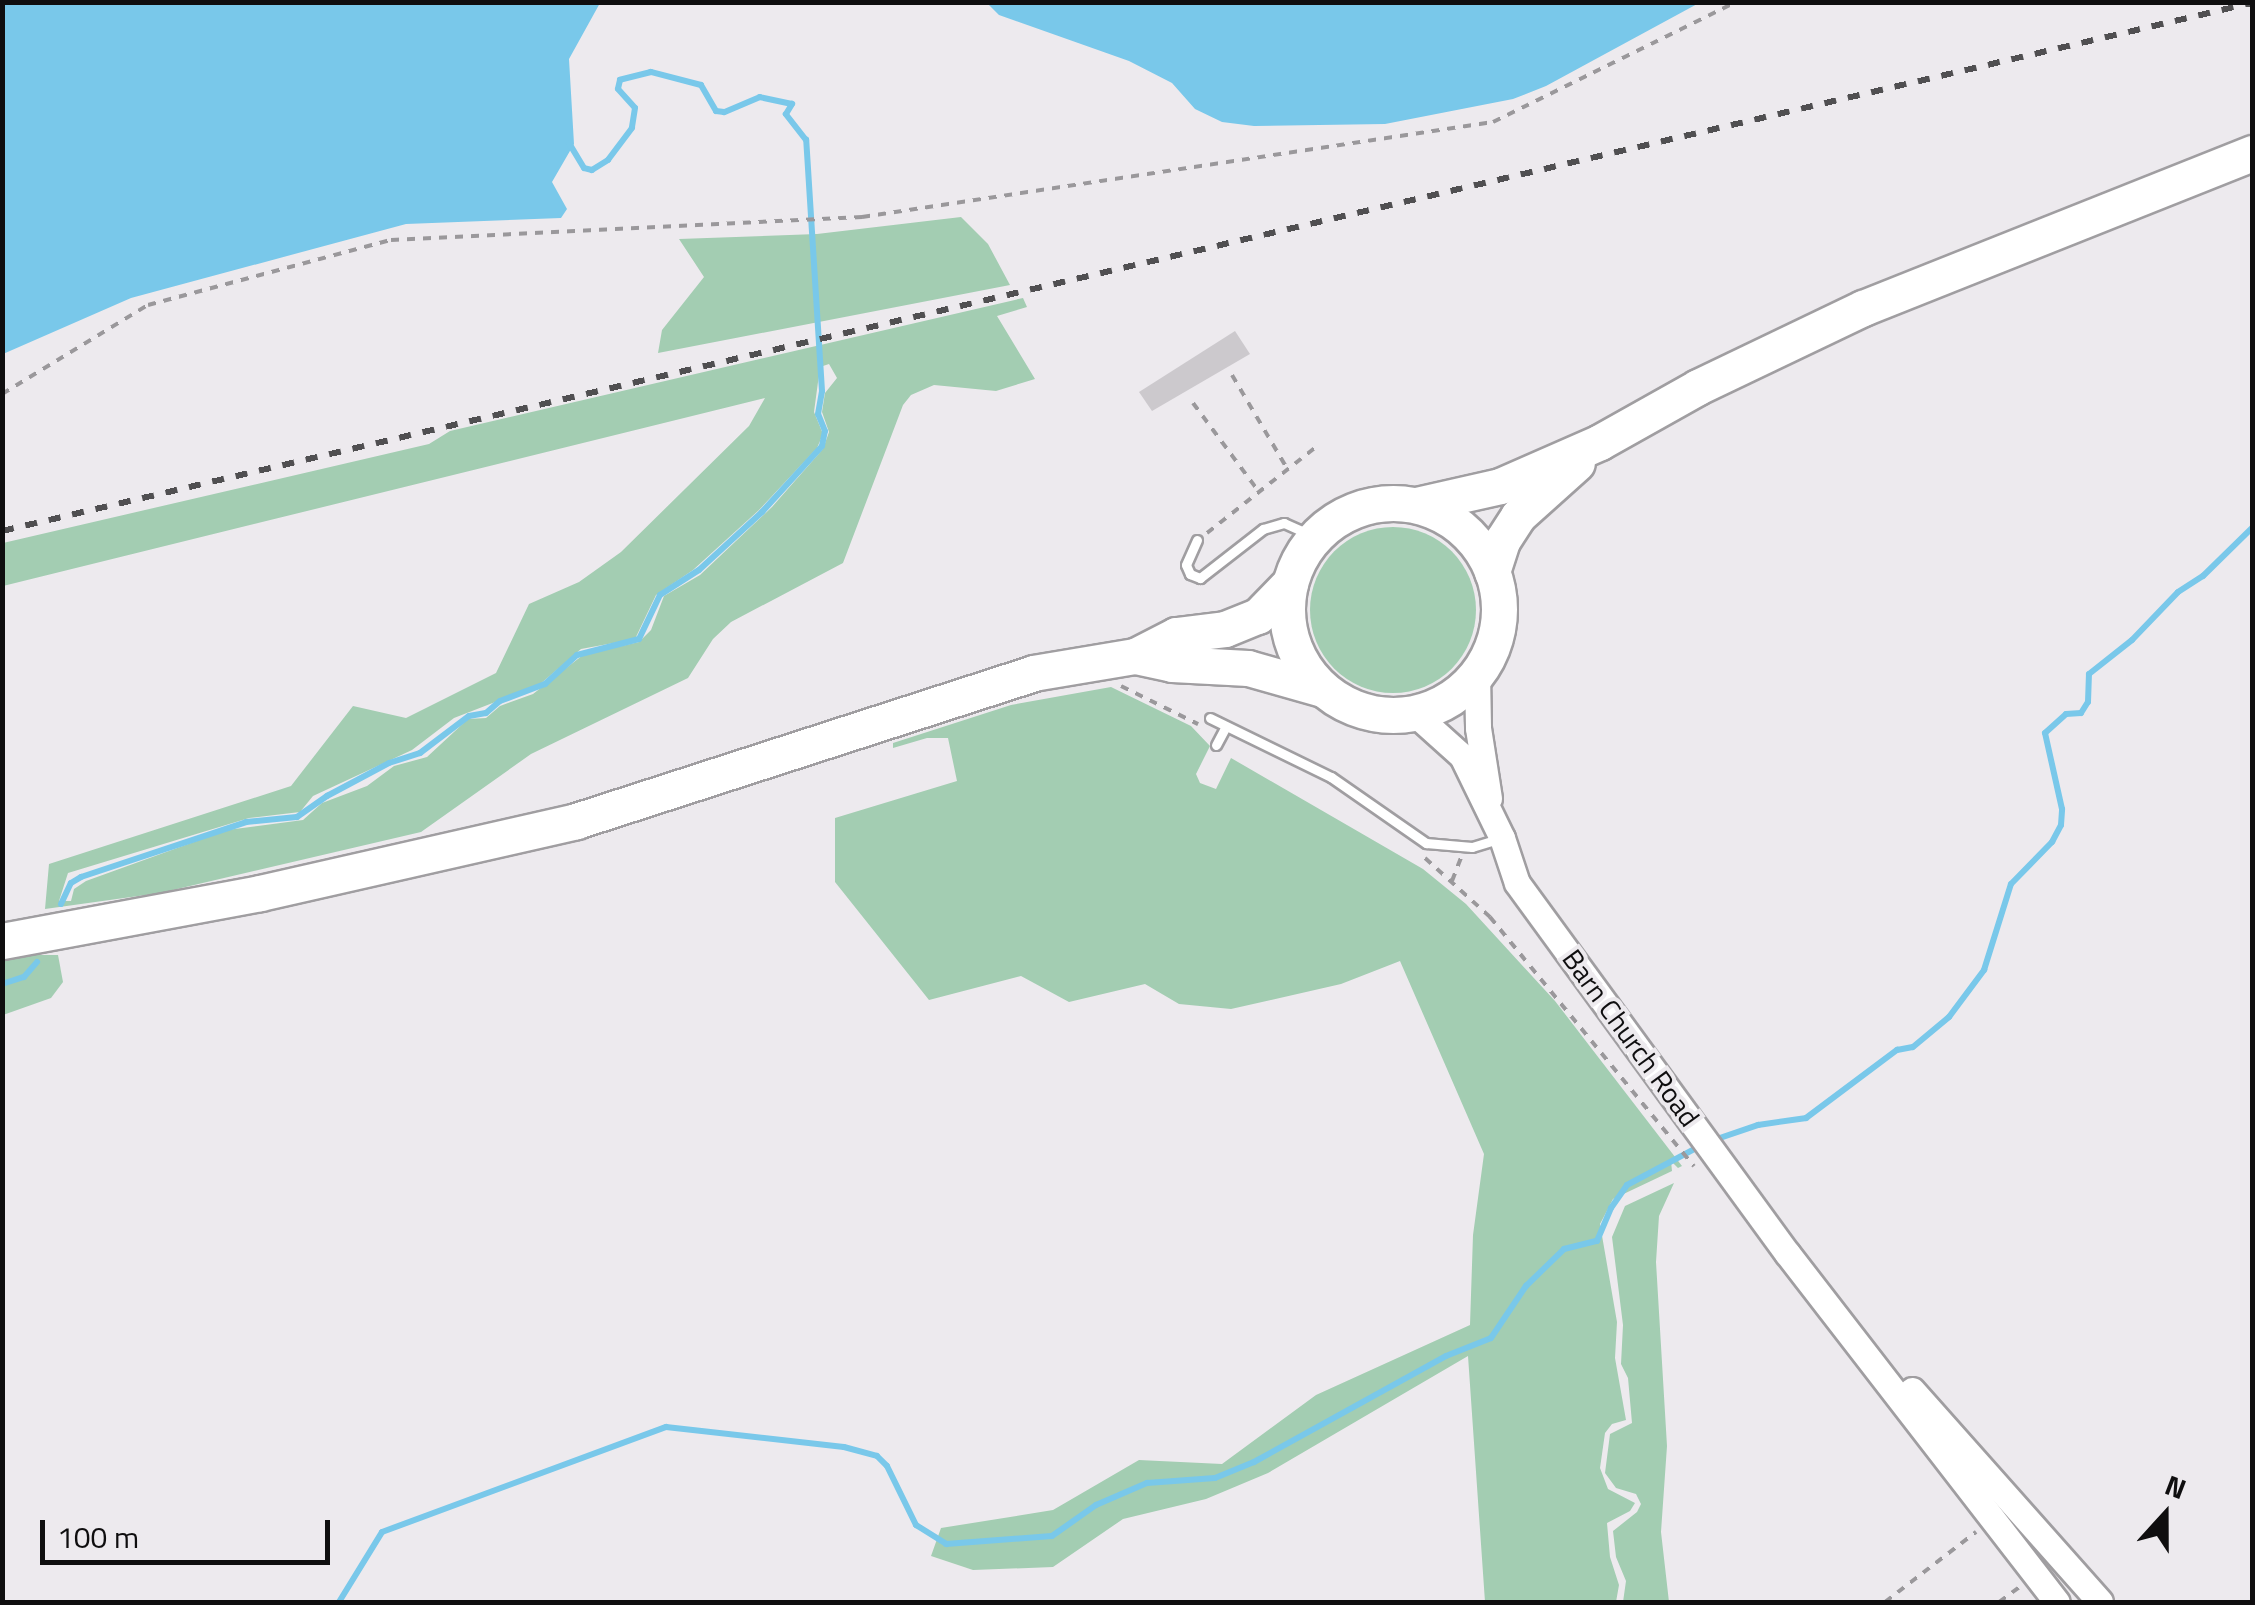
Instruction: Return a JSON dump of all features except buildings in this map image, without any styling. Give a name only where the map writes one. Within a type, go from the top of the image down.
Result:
[{"type":"highway","points":[[1124,669],[1176,635],[1215,632],[1250,620],[1290,582],[1315,537],[1336,519],[1361,508],[1388,503],[1416,505],[1481,493],[1600,442],[1698,387],[1862,308],[2252,154]]},
{"type":"highway","points":[[2,941],[260,894],[576,822],[1033,673],[1172,664],[1248,668],[1323,689],[1361,710],[1414,713],[1456,695],[1477,674],[1491,649],[1498,622],[1492,572],[1502,541],[1518,516],[1600,442]]},
{"type":"highway","points":[[1416,505],[1444,516],[1468,534],[1492,572]]},
{"type":"highway","points":[[1290,582],[1287,622],[1294,646],[1323,689]]},
{"type":"street","points":[[1477,674],[1478,728],[1497,826]]},
{"type":"street","points":[[1414,713],[1462,756],[1497,826]]},
{"type":"street","name":"Barn Church Road","points":[[1497,826],[1517,884],[1787,1253],[2056,1602]]},
{"type":"street","name":"Barn Church Road","points":[[1787,1253],[2100,1602]]},
{"type":"lane","points":[[1197,540],[1186,565],[1190,574],[1200,578],[1210,575],[1262,528],[1284,523],[1315,537]]},
{"type":"lane","points":[[1210,718],[1221,736],[1331,778],[1426,843],[1472,847],[1497,826]]},
{"type":"path","points":[[2,394],[148,305],[391,240],[882,214],[1493,122],[1736,2]]},
{"type":"path","points":[[1232,375],[1288,470]]},
{"type":"path","points":[[1193,404],[1260,494]]},
{"type":"path","points":[[1197,540],[1317,446]]},
{"type":"path","points":[[1124,669],[1221,736]]},
{"type":"path","points":[[1416,851],[1490,917],[1705,1180]]},
{"type":"path","points":[[1452,882],[1463,854]]},
{"type":"path","points":[[1885,1602],[1993,1520]]},
{"type":"path","points":[[2023,1584],[2030,1594]]},
{"type":"green space","points":[[961,217],[988,244],[1010,285],[658,353],[662,330],[704,277],[679,239],[817,234]]},
{"type":"green space","points":[[1023,298],[1027,307],[997,316],[1035,379],[996,391],[934,385],[911,395],[903,405],[843,563],[731,622],[713,639],[688,678],[531,754],[421,832],[160,893],[45,909],[49,864],[291,786],[353,706],[406,718],[496,673],[529,604],[579,582],[621,552],[749,426],[765,398],[3,586],[3,543],[429,444],[450,431]],"holes":[[[829,364],[837,378],[825,393],[822,412],[829,432],[823,449],[772,507],[700,575],[664,596],[651,630],[639,642],[583,655],[533,694],[500,706],[486,718],[468,719],[427,757],[394,766],[367,786],[322,803],[303,820],[227,830],[86,881],[74,889],[71,901],[59,901],[68,873],[249,818],[300,812],[313,796],[412,750],[454,718],[539,685],[581,649],[635,639],[656,595],[693,570],[759,510],[817,448],[823,434],[814,412],[820,367]]]},
{"type":"green space","points":[[1393,527],[1425,533],[1452,551],[1470,578],[1476,610],[1470,642],[1452,669],[1425,687],[1393,693],[1361,687],[1334,669],[1316,642],[1310,610],[1316,578],[1334,551],[1361,533]]},
{"type":"green space","points":[[1111,687],[1191,726],[1210,746],[1196,774],[1200,783],[1216,789],[1231,758],[1423,869],[1466,904],[1555,1001],[1682,1166],[1678,1168],[1671,1161],[1672,1171],[1613,1199],[1600,1224],[1617,1322],[1615,1358],[1626,1420],[1612,1424],[1605,1433],[1600,1468],[1608,1489],[1635,1503],[1630,1511],[1607,1523],[1610,1557],[1619,1585],[1616,1602],[1485,1602],[1468,1356],[1268,1473],[1206,1499],[1123,1519],[1053,1567],[973,1570],[931,1556],[941,1528],[1053,1510],[1139,1460],[1222,1464],[1316,1395],[1470,1325],[1473,1235],[1484,1154],[1400,961],[1341,984],[1231,1009],[1179,1004],[1145,984],[1069,1002],[1021,976],[929,1000],[835,882],[835,818],[957,781],[948,738],[927,738],[893,748],[893,743],[1011,705]]},
{"type":"green space","points":[[58,955],[63,982],[51,998],[3,1015],[3,958]]},
{"type":"green space","points":[[1674,1183],[1659,1216],[1656,1262],[1667,1446],[1661,1532],[1669,1602],[1623,1602],[1626,1581],[1616,1557],[1613,1531],[1641,1504],[1636,1494],[1616,1488],[1605,1473],[1610,1434],[1632,1423],[1628,1378],[1621,1364],[1623,1325],[1612,1237],[1625,1206]]},
{"type":"water","points":[[3,2],[600,3],[569,59],[574,144],[552,182],[567,209],[561,218],[406,224],[131,298],[3,354]]},
{"type":"water","points":[[987,3],[1699,3],[1546,86],[1513,99],[1385,124],[1254,126],[1222,122],[1195,109],[1172,83],[1129,61],[999,15]]},
{"type":"waterway","points":[[61,904],[71,883],[81,877],[246,822],[297,817],[389,763],[420,753],[469,716],[486,713],[500,701],[545,684],[577,655],[639,639],[660,595],[699,570],[762,512],[822,446],[825,431],[818,414],[822,391],[806,140],[786,114],[792,104],[760,97],[724,112],[716,111],[701,85],[651,72],[620,80],[618,89],[635,108],[632,128],[608,160],[592,170],[584,168],[569,143]]},
{"type":"waterway","points":[[1711,1141],[1758,1125],[1806,1118],[1897,1050],[1913,1047],[1949,1017],[1984,970],[2011,884],[2052,842],[2061,825],[2062,809],[2045,733],[2066,714],[2081,713],[2088,702],[2089,674],[2132,640],[2178,592],[2203,576],[2252,528]]},
{"type":"waterway","points":[[2,984],[24,977],[37,962]]},
{"type":"waterway","points":[[339,1602],[382,1532],[666,1427],[844,1447],[877,1456],[887,1466],[916,1525],[946,1544],[1052,1536],[1096,1505],[1147,1483],[1215,1478],[1254,1462],[1446,1356],[1491,1338],[1526,1286],[1564,1249],[1597,1241],[1611,1208],[1627,1185],[1700,1146]]},
{"type":"railway","points":[[2,531],[2252,3]]}]
